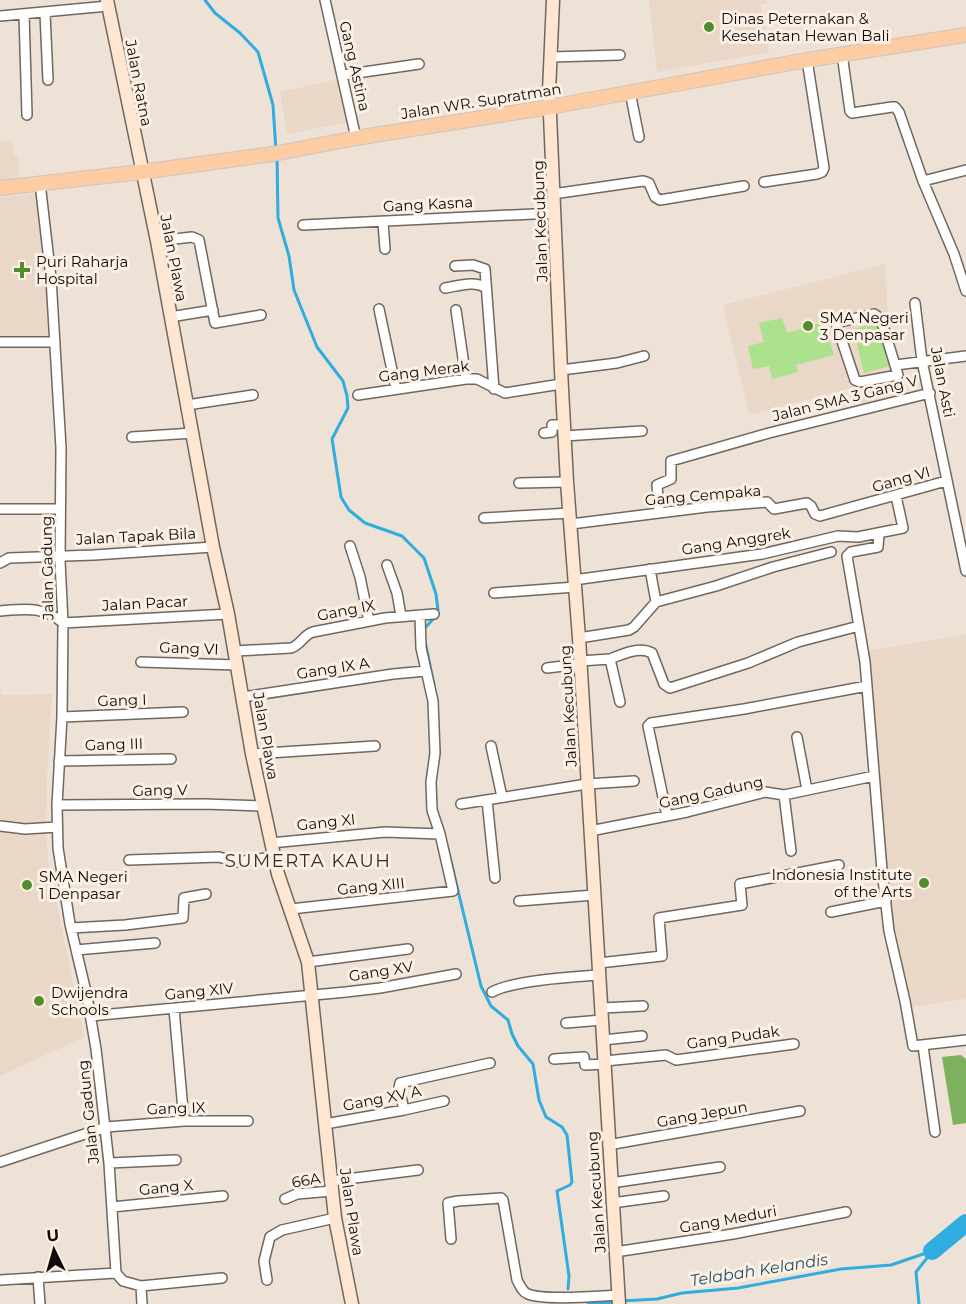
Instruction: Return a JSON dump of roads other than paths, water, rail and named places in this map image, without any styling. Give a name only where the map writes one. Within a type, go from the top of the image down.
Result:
[{"type":"main road","name":"Jalan WR. Supratman","points":[[0,188],[273,154],[807,60],[966,35]]},
{"type":"street","name":"Gang Astina","points":[[325,0],[356,138]]},
{"type":"street","name":"Jalan Kecubung","points":[[553,0],[549,92],[561,384],[579,638],[605,1062],[610,1183],[619,1299]]},
{"type":"street","points":[[0,16],[45,13],[107,3]]},
{"type":"street","name":"Jalan Ratna","points":[[107,3],[141,172]]},
{"type":"street","points":[[45,13],[48,80]]},
{"type":"street","points":[[24,14],[27,115]]},
{"type":"street","points":[[842,54],[850,111],[888,107],[898,109],[923,181],[963,271],[966,291]]},
{"type":"street","points":[[551,57],[620,55]]},
{"type":"street","points":[[764,182],[816,174],[822,172],[824,168],[807,60]]},
{"type":"street","points":[[343,75],[419,64]]},
{"type":"street","points":[[630,92],[639,137]]},
{"type":"street","points":[[923,181],[966,170]]},
{"type":"street","name":"Jalan Plawa","points":[[141,172],[157,241],[213,547],[235,651],[252,754],[274,857],[308,962],[335,1218],[352,1304]]},
{"type":"street","points":[[554,194],[643,181],[649,183],[655,197],[660,200],[744,186]]},
{"type":"street","name":"Jalan Gadung","points":[[40,183],[51,278],[61,448],[60,555],[63,623],[62,717],[57,805],[59,867],[96,1049],[106,1127],[116,1273]]},
{"type":"street","name":"Gang Kasna","points":[[303,225],[554,213]]},
{"type":"street","points":[[383,222],[385,249]]},
{"type":"street","points":[[157,241],[192,237],[199,240],[215,323],[261,315]]},
{"type":"street","points":[[455,266],[473,265],[485,269],[494,389]]},
{"type":"street","points":[[445,288],[480,284],[486,288]]},
{"type":"street","name":"Jalan Asti","points":[[915,303],[922,362],[946,481],[963,545],[966,568]]},
{"type":"street","points":[[379,309],[396,389]]},
{"type":"street","points":[[170,317],[213,310]]},
{"type":"street","points":[[456,310],[466,379]]},
{"type":"street","points":[[878,315],[896,365],[898,373],[896,376],[862,382],[855,380],[837,330],[839,323],[878,315]]},
{"type":"street","points":[[0,342],[55,342]]},
{"type":"street","points":[[561,370],[617,363],[644,356]]},
{"type":"street","points":[[896,365],[966,356]]},
{"type":"street","name":"Gang Merak","points":[[358,395],[466,379],[477,379],[505,393],[561,384]]},
{"type":"street","name":"Jalan SMA 3 Gang V","points":[[659,513],[657,485],[671,479],[671,462],[769,433],[930,393]]},
{"type":"street","points":[[187,405],[253,395]]},
{"type":"street","points":[[544,432],[552,432],[552,426],[564,431],[642,431]]},
{"type":"street","points":[[132,437],[193,433]]},
{"type":"street","name":"Gang VI","points":[[864,505],[946,481]]},
{"type":"street","points":[[519,483],[567,482]]},
{"type":"street","name":"Gang Anggrek","points":[[494,593],[574,584],[650,569],[762,554],[838,536],[858,537],[879,534],[903,528],[896,496]]},
{"type":"street","name":"Gang Cempaka","points":[[484,518],[570,518],[659,513],[767,502],[774,508],[807,503],[815,514],[820,516],[864,505]]},
{"type":"street","points":[[0,509],[60,509]]},
{"type":"street","points":[[879,534],[878,547],[851,552],[847,556],[867,686],[886,901],[894,960],[905,1001],[913,1046],[966,1040]]},
{"type":"street","points":[[350,546],[360,577],[369,621]]},
{"type":"street","name":"Jalan Tapak Bila","points":[[0,563],[9,558],[213,547]]},
{"type":"street","points":[[579,638],[629,630],[656,602],[831,552]]},
{"type":"street","points":[[387,565],[397,593],[401,616]]},
{"type":"street","points":[[650,569],[656,602]]},
{"type":"street","points":[[0,611],[47,612],[63,623]]},
{"type":"street","name":"Jalan Pacar","points":[[63,623],[228,614]]},
{"type":"street","name":"Gang IX","points":[[235,651],[293,648],[310,633],[401,616],[434,614]]},
{"type":"street","points":[[420,615],[421,648],[434,711],[435,753],[431,782],[432,810],[440,834]]},
{"type":"street","points":[[547,668],[610,659],[643,650],[650,651],[654,655],[664,684],[668,688],[748,663],[807,639],[859,626]]},
{"type":"street","points":[[610,659],[620,702]]},
{"type":"street","name":"Gang VI","points":[[141,662],[237,665]]},
{"type":"street","name":"Gang IX A","points":[[243,697],[426,671]]},
{"type":"street","points":[[667,816],[648,726],[651,723],[744,709],[867,686]]},
{"type":"street","name":"Gang I","points":[[62,717],[183,712]]},
{"type":"street","points":[[797,736],[807,790]]},
{"type":"street","points":[[252,754],[375,746]]},
{"type":"street","points":[[491,746],[502,797]]},
{"type":"street","name":"Gang III","points":[[58,761],[171,759]]},
{"type":"street","name":"Gang Gadung","points":[[590,831],[667,816],[765,792],[784,795],[874,776]]},
{"type":"street","points":[[461,804],[587,784],[634,781]]},
{"type":"street","points":[[784,795],[791,851]]},
{"type":"street","points":[[487,800],[495,878]]},
{"type":"street","name":"Gang V","points":[[57,805],[204,804],[264,807]]},
{"type":"street","points":[[0,826],[25,829],[57,828]]},
{"type":"street","name":"Gang XI","points":[[271,843],[384,832],[440,834]]},
{"type":"street","name":"Gang XIII","points":[[291,909],[453,891],[440,834]]},
{"type":"street","points":[[129,860],[219,857],[236,862],[274,857]]},
{"type":"street","points":[[492,993],[507,987],[568,978],[662,956],[659,918],[743,905],[740,884],[839,865]]},
{"type":"street","points":[[71,928],[125,925],[183,918],[184,898],[207,894]]},
{"type":"street","points":[[519,901],[594,895]]},
{"type":"street","points":[[831,912],[886,901]]},
{"type":"street","points":[[76,950],[155,943]]},
{"type":"street","points":[[308,962],[408,949]]},
{"type":"street","name":"Gang XV","points":[[311,996],[380,988],[456,974]]},
{"type":"street","name":"Gang XIV","points":[[90,1016],[311,996]]},
{"type":"street","points":[[566,1023],[643,1006]]},
{"type":"street","points":[[174,1009],[184,1121]]},
{"type":"street","points":[[603,1040],[642,1036]]},
{"type":"street","name":"Gang Pudak","points":[[605,1062],[666,1055],[676,1060],[794,1044]]},
{"type":"street","points":[[923,1046],[935,1132]]},
{"type":"street","points":[[554,1059],[584,1057],[585,1065],[605,1062]]},
{"type":"street","points":[[404,1110],[400,1083],[490,1063]]},
{"type":"street","name":"Gang XV A","points":[[325,1124],[444,1101]]},
{"type":"street","name":"Gang Jepun","points":[[608,1145],[800,1111]]},
{"type":"street","name":"Gang IX","points":[[0,1162],[106,1127],[184,1121],[248,1121]]},
{"type":"street","points":[[109,1163],[176,1160]]},
{"type":"street","points":[[610,1183],[720,1167]]},
{"type":"street","name":"66A","points":[[285,1199],[332,1186],[418,1170]]},
{"type":"street","name":"Gang X","points":[[112,1207],[223,1196]]},
{"type":"street","points":[[612,1203],[664,1196]]},
{"type":"street","points":[[451,1239],[448,1203],[502,1198],[517,1280],[523,1290],[529,1295],[548,1297],[619,1299]]},
{"type":"street","name":"Gang Meduri","points":[[615,1252],[733,1234],[846,1212]]},
{"type":"street","points":[[267,1281],[264,1261],[270,1237],[282,1230],[335,1218]]},
{"type":"street","points":[[0,1280],[116,1273],[123,1281],[141,1286],[222,1278]]},
{"type":"street","points":[[38,1277],[40,1304]]},
{"type":"street","points":[[141,1286],[142,1304]]},
{"type":"waterway","points":[[205,0],[215,13],[240,33],[258,52],[273,105],[276,151]]},
{"type":"waterway","points":[[277,157],[278,218],[289,256],[294,290],[317,347],[343,381],[347,396],[348,408],[332,439],[341,497],[349,510],[365,523],[402,536],[424,558],[436,594],[438,610],[436,616],[424,629]]},
{"type":"waterway","points":[[425,641],[434,685]]},
{"type":"waterway","points":[[447,845],[481,986],[491,1006],[508,1020],[518,1046],[533,1064],[539,1100],[546,1117],[562,1127],[567,1135],[572,1182],[557,1191],[569,1276],[568,1289]]},
{"type":"waterway","points":[[932,1251],[966,1223]]},
{"type":"waterway","name":"Telabah Kelandis","points":[[621,1301],[657,1299],[682,1293],[738,1288],[841,1269],[891,1265],[932,1251]]},
{"type":"waterway","points":[[919,1304],[916,1272],[931,1253]]},
{"type":"waterway","name":"Telabah Kelandis","points":[[588,1304],[615,1302]]},
{"type":"place","name":"Dinas Peternakan & Kesehatan Hewan Bali","points":[[709,27]]},
{"type":"place","name":"Puri Raharja Hospital","points":[[22,270]]},
{"type":"place","name":"SMA Negeri 3 Denpasar","points":[[808,326]]},
{"type":"place","name":"Indonesia Institute of the Arts","points":[[924,883]]},
{"type":"place","name":"SMA Negeri 1 Denpasar","points":[[27,885]]},
{"type":"place","name":"Dwijendra Schools","points":[[39,1001]]},
{"type":"district","name":"SUMERTA KAUH","points":[[308,861]]}]
